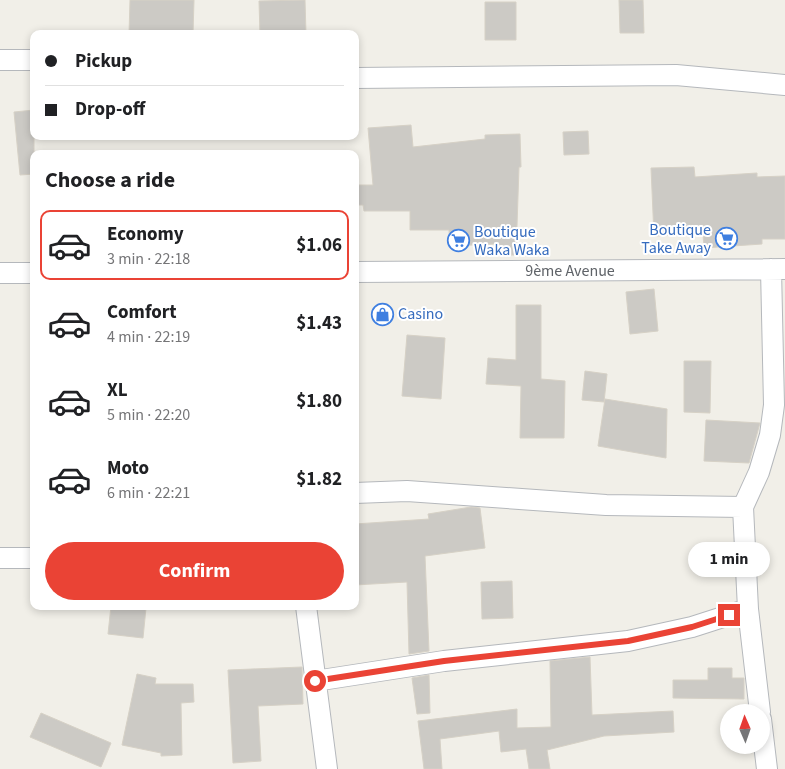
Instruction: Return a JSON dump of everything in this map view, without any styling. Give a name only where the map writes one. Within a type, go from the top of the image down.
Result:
[{"type":"street","points":[[0,60],[30,60]]},
{"type":"street","points":[[359,78],[676,75],[785,85]]},
{"type":"street","points":[[759,704],[748,608],[743,507],[777,435],[774,405],[778,269]]},
{"type":"street","name":"9ème Avenue","points":[[359,272],[778,269]]},
{"type":"street","points":[[0,273],[30,273]]},
{"type":"street","points":[[359,493],[407,491],[606,505],[743,507]]},
{"type":"street","points":[[0,558],[30,558]]},
{"type":"street","points":[[315,681],[444,661],[628,641],[692,627],[748,608]]},
{"type":"street","points":[[306,610],[327,769]]},
{"type":"street","points":[[765,754],[767,769]]},
{"type":"building","points":[[130,0],[194,0],[193,30],[129,30]]},
{"type":"building","points":[[305,0],[306,30],[260,30],[259,1]]},
{"type":"building","points":[[619,0],[643,0],[644,33],[620,33]]},
{"type":"building","points":[[485,2],[516,2],[516,40],[485,40]]},
{"type":"building","points":[[30,110],[30,140],[34,140],[34,150],[30,150],[30,174],[20,175],[14,112]]},
{"type":"building","points":[[411,125],[413,147],[485,139],[485,135],[520,134],[521,167],[519,167],[516,255],[496,255],[495,244],[450,246],[449,230],[410,230],[410,211],[364,211],[363,205],[359,205],[359,185],[373,185],[368,128]]},
{"type":"building","points":[[588,131],[589,154],[564,155],[563,132]]},
{"type":"building","points":[[694,167],[695,177],[757,173],[757,177],[785,176],[785,239],[762,239],[762,244],[704,248],[703,234],[654,236],[651,168]]},
{"type":"building","points":[[654,289],[658,331],[630,334],[626,292]]},
{"type":"building","points":[[516,305],[541,305],[541,379],[565,381],[564,438],[520,438],[521,386],[486,384],[488,358],[516,360]]},
{"type":"building","points":[[407,335],[445,338],[441,399],[402,396]]},
{"type":"building","points":[[684,361],[711,361],[710,413],[684,412]]},
{"type":"building","points":[[585,371],[607,374],[604,402],[582,400]]},
{"type":"building","points":[[605,399],[667,409],[666,458],[598,446]]},
{"type":"building","points":[[706,420],[760,423],[749,463],[704,461]]},
{"type":"building","points":[[471,507],[480,508],[485,548],[425,556],[429,651],[409,654],[407,582],[359,585],[359,524],[429,519],[428,514]]},
{"type":"building","points":[[512,581],[513,618],[482,619],[481,582]]},
{"type":"building","points":[[111,610],[146,610],[143,638],[108,634]]},
{"type":"building","points":[[590,657],[592,715],[673,711],[674,732],[604,736],[547,750],[550,769],[529,769],[526,749],[501,752],[499,731],[440,739],[442,769],[424,769],[418,721],[517,709],[517,728],[551,727],[550,661]]},
{"type":"building","points":[[302,667],[303,704],[258,706],[261,761],[233,763],[228,670]]},
{"type":"building","points":[[708,668],[732,668],[732,678],[744,678],[744,699],[673,698],[673,680],[708,680]]},
{"type":"building","points":[[137,674],[156,678],[155,684],[193,684],[194,702],[181,703],[182,755],[161,756],[161,753],[122,745]]},
{"type":"building","points":[[429,675],[430,713],[417,714],[412,678]]},
{"type":"building","points":[[41,713],[111,743],[101,767],[30,737]]},
{"type":"place","name":"Boutique Take Away","points":[[727,239]]},
{"type":"place","name":"Boutique Waka Waka","points":[[458,241]]},
{"type":"place","name":"Casino","points":[[382,314]]},
{"type":"route","points":[[315,681],[444,661],[628,641],[692,627],[729,615]]}]
